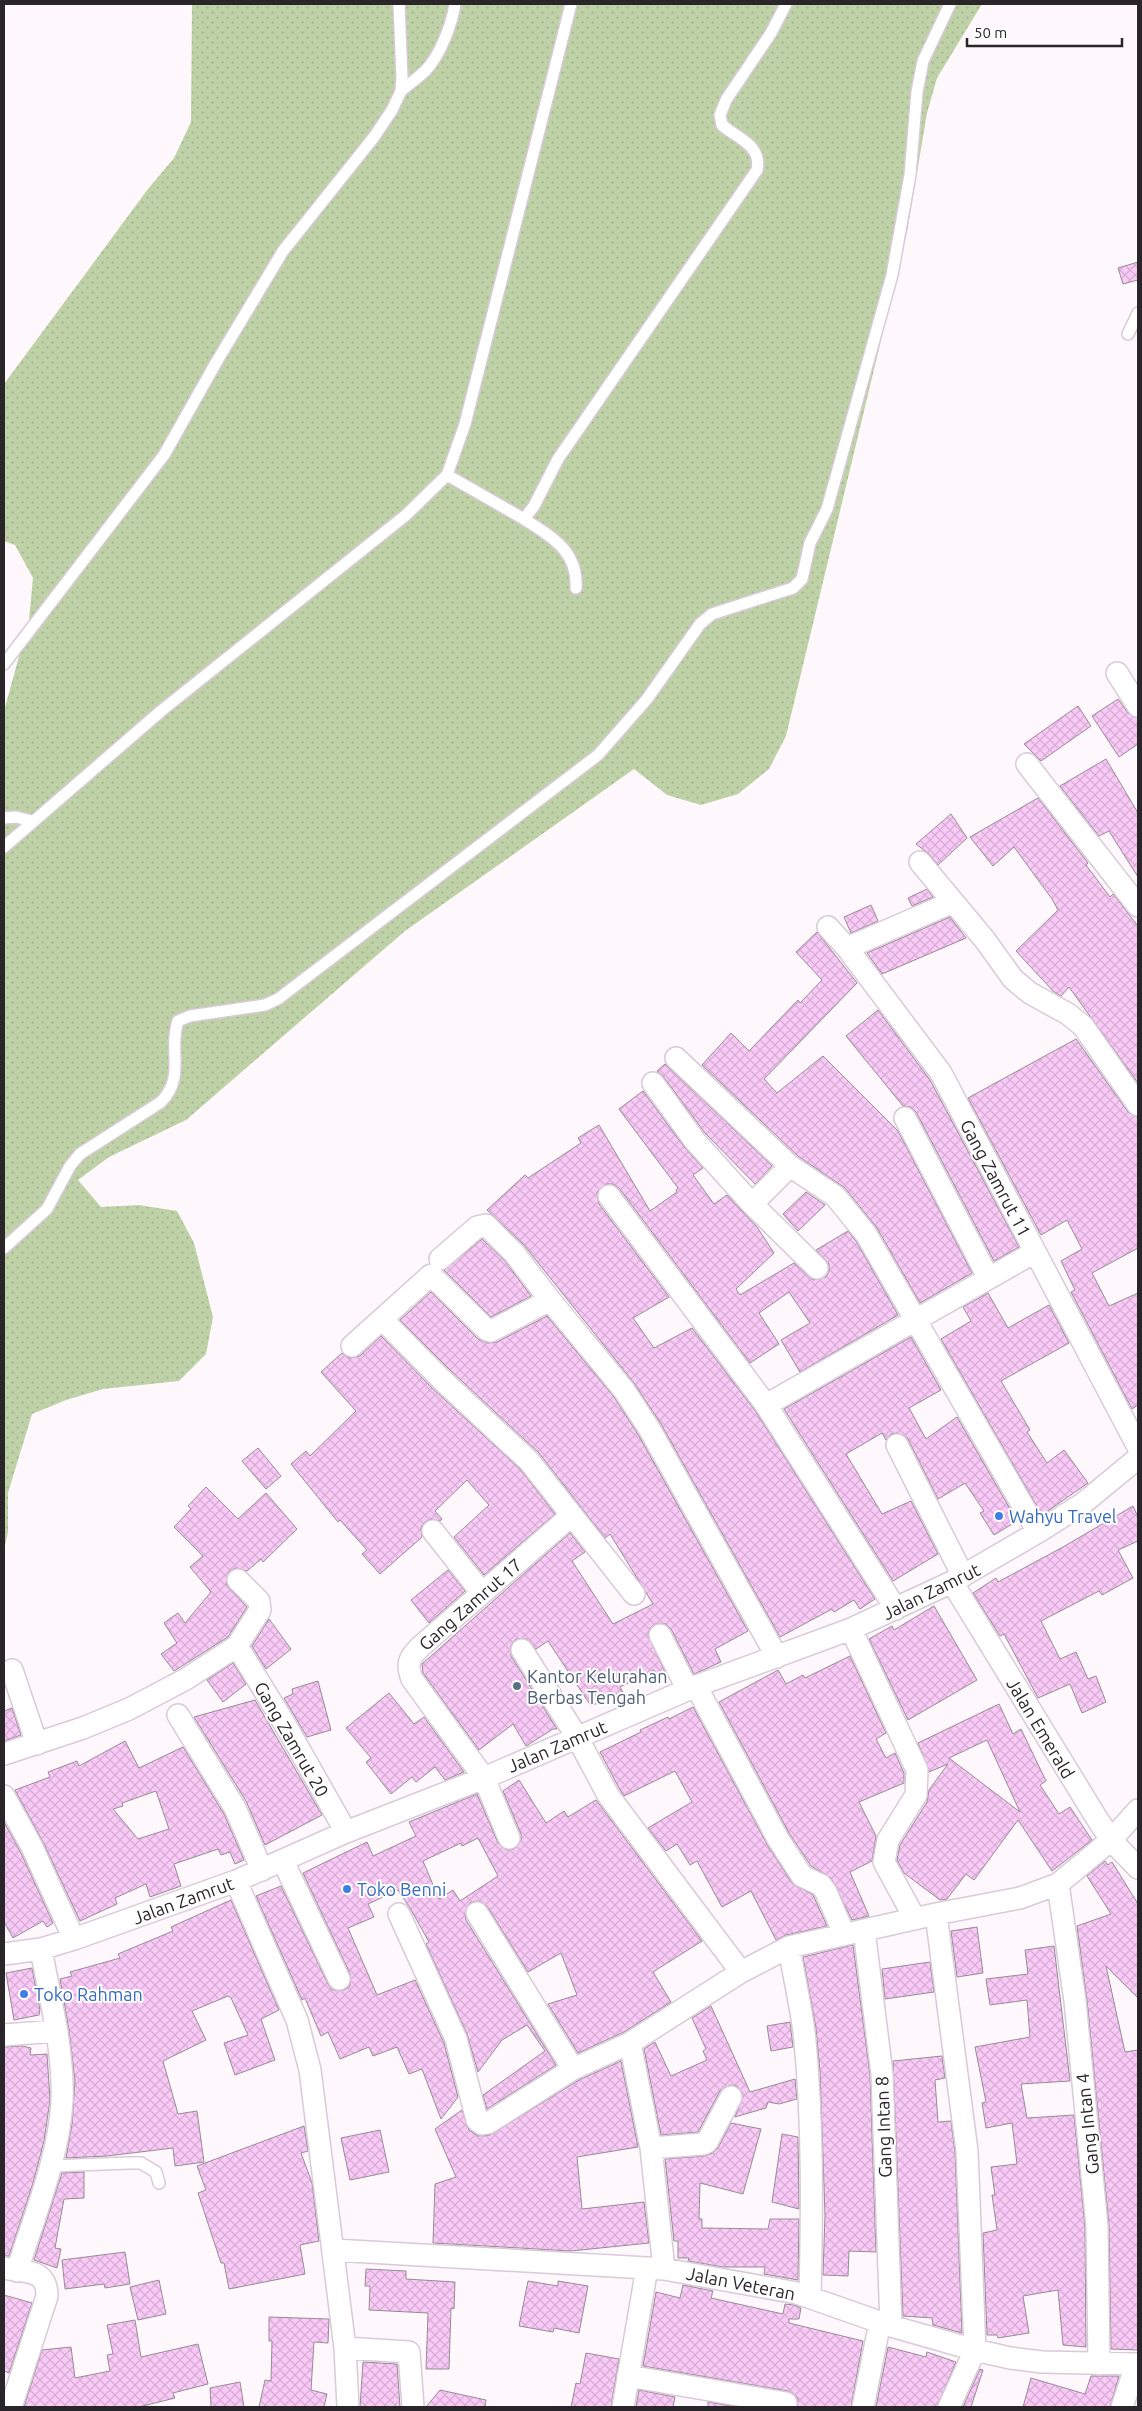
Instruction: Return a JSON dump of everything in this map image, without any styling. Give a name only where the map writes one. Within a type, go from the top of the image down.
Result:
[{"type":"street","points":[[1117,673],[1138,706]]},
{"type":"street","points":[[1027,764],[1138,906]]},
{"type":"street","points":[[920,862],[986,940],[998,962],[1013,979],[1030,993],[1068,1014],[1082,1026],[1138,1105]]},
{"type":"street","points":[[847,948],[953,902]]},
{"type":"street","name":"Gang Zamrut 11","points":[[828,927],[847,948],[941,1073],[1138,1447]]},
{"type":"street","points":[[676,1058],[790,1166],[835,1196],[851,1214],[866,1234],[1038,1532]]},
{"type":"street","points":[[653,1083],[695,1141],[752,1204],[818,1268]]},
{"type":"street","points":[[905,1118],[988,1277]]},
{"type":"street","points":[[752,1204],[790,1166]]},
{"type":"street","points":[[609,1196],[766,1405],[896,1608]]},
{"type":"street","points":[[440,1259],[477,1228],[486,1225],[514,1252],[550,1300],[624,1390],[650,1430],[777,1657]]},
{"type":"street","points":[[766,1405],[988,1277],[1035,1252]]},
{"type":"street","points":[[352,1346],[432,1274],[487,1330],[491,1331],[550,1300]]},
{"type":"street","points":[[382,1319],[440,1378],[528,1461],[634,1594]]},
{"type":"street","name":"Jalan Emerald","points":[[897,1445],[957,1579],[1111,1840],[1138,1868]]},
{"type":"street","name":"Jalan Zamrut","points":[[4,1954],[41,1949],[74,1939],[236,1881],[346,1832],[484,1778],[692,1688],[851,1629],[957,1579],[1038,1532],[1081,1505],[1138,1458]]},
{"type":"street","name":"Gang Zamrut 17","points":[[484,1778],[412,1679],[408,1663],[420,1647],[572,1515]]},
{"type":"street","points":[[433,1531],[482,1593]]},
{"type":"street","points":[[4,1754],[37,1744],[129,1709],[186,1679],[237,1646],[260,1610],[261,1605],[238,1580]]},
{"type":"street","points":[[851,1629],[917,1770],[916,1794],[888,1840],[884,1860],[915,1919]]},
{"type":"street","name":"Gang Intan 8","points":[[660,1635],[778,1839],[802,1876],[821,1886],[854,1932],[882,2074],[886,2324],[863,2407]]},
{"type":"street","name":"Gang Zamrut 20","points":[[237,1646],[286,1726],[346,1832]]},
{"type":"street","points":[[522,1650],[577,1737],[623,1816],[741,1972]]},
{"type":"street","points":[[12,1670],[37,1744]]},
{"type":"street","points":[[178,1715],[235,1808],[262,1870]]},
{"type":"street","points":[[484,1778],[509,1838]]},
{"type":"street","points":[[4,1796],[32,1847],[74,1939]]},
{"type":"street","points":[[399,1914],[456,2039],[479,2123],[488,2123],[573,2069],[630,2043],[741,1972],[789,1947],[936,1914],[1020,1898],[1058,1884],[1111,1840],[1138,1810]]},
{"type":"street","points":[[282,1861],[338,1980]]},
{"type":"street","points":[[236,1881],[285,1990],[304,2045],[310,2070],[334,2250],[348,2376],[348,2407]]},
{"type":"street","name":"Gang Intan 4","points":[[1058,1884],[1074,2001],[1097,2226],[1099,2364]]},
{"type":"street","points":[[477,1913],[573,2069]]},
{"type":"street","points":[[936,1914],[967,2151],[975,2350],[949,2407]]},
{"type":"street","points":[[789,1947],[805,2039],[809,2103],[812,2181],[810,2297]]},
{"type":"street","points":[[11,2407],[48,2296],[46,2282],[42,2277],[37,2274],[10,2270],[50,2166],[62,2102],[57,2031],[41,1949]]},
{"type":"street","points":[[4,2034],[57,2031]]},
{"type":"street","points":[[623,2407],[628,2376],[656,2268],[651,2148],[630,2043]]},
{"type":"street","points":[[651,2148],[704,2144],[707,2142],[731,2096]]},
{"type":"street","name":"Jalan Veteran","points":[[334,2250],[656,2268],[810,2297],[886,2324],[975,2350],[1042,2362],[1137,2364]]},
{"type":"street","points":[[345,2348],[410,2352],[410,2381],[413,2407]]},
{"type":"street","points":[[1122,2407],[1137,2364]]},
{"type":"street","points":[[628,2376],[786,2403]]},
{"type":"lane","points":[[4,664],[164,455],[217,361],[283,251],[374,137],[392,110],[401,91],[402,78],[399,4]]},
{"type":"lane","points":[[401,91],[426,70],[437,52],[454,15],[455,4]]},
{"type":"lane","points":[[4,847],[161,711],[406,514],[447,475],[465,424],[571,4]]},
{"type":"lane","points":[[524,519],[534,506],[558,459],[757,170],[759,160],[753,148],[722,125],[720,115],[726,100],[771,33],[786,4]]},
{"type":"lane","points":[[4,1248],[47,1209],[70,1166],[80,1154],[161,1102],[172,1091],[175,1080],[175,1031],[178,1021],[190,1016],[265,1005],[278,999],[598,756],[647,699],[700,624],[712,614],[793,588],[802,578],[810,543],[827,509],[892,275],[910,174],[917,92],[923,61],[950,4]]},
{"type":"lane","points":[[1128,334],[1138,313]]},
{"type":"lane","points":[[447,475],[524,519],[557,541],[574,563],[576,588]]},
{"type":"lane","points":[[4,818],[16,817],[32,821]]},
{"type":"lane","points":[[50,2166],[141,2163],[156,2172],[159,2183]]},
{"type":"green space","points":[[192,4],[982,4],[937,78],[927,113],[907,232],[786,736],[769,769],[738,794],[701,805],[667,795],[634,769],[405,931],[186,1120],[109,1157],[78,1180],[101,1207],[139,1205],[177,1211],[194,1243],[213,1317],[206,1354],[179,1381],[103,1389],[66,1400],[32,1414],[8,1493],[8,1532],[4,1550],[4,711],[29,620],[33,578],[15,545],[4,541],[4,384],[148,189],[174,158],[191,122]]},
{"type":"building","points":[[1138,262],[1138,280],[1123,284],[1118,268]]},
{"type":"building","points":[[1118,699],[1128,713],[1138,718],[1138,744],[1119,757],[1092,716]]},
{"type":"building","points":[[1078,706],[1091,726],[1041,761],[1024,744]]},
{"type":"building","points":[[1106,759],[1138,813],[1138,877],[1109,831],[1099,836],[1060,786]]},
{"type":"building","points":[[1038,798],[1088,863],[1086,865],[1110,897],[1113,894],[1138,926],[1138,1083],[1069,987],[1061,996],[1053,991],[1016,951],[1058,910],[1052,899],[1014,847],[993,866],[970,837]]},
{"type":"building","points":[[951,814],[967,838],[938,865],[929,854],[916,844]]},
{"type":"building","points":[[927,889],[933,897],[912,906],[908,898]]},
{"type":"building","points":[[871,905],[878,921],[851,933],[844,917]]},
{"type":"building","points":[[950,917],[966,938],[882,974],[867,953]]},
{"type":"building","points":[[817,932],[857,983],[764,1079],[777,1093],[823,1056],[898,1131],[972,1273],[920,1303],[877,1228],[845,1188],[798,1156],[702,1065],[731,1033],[749,1051],[798,1000],[800,1003],[822,980],[796,952]]},
{"type":"building","points":[[878,1010],[930,1080],[1019,1247],[994,1261],[916,1112],[911,1107],[903,1106],[846,1036]]},
{"type":"building","points":[[1076,1039],[1128,1112],[1138,1117],[1138,1248],[1092,1273],[1109,1306],[1138,1293],[1138,1405],[1132,1409],[1071,1292],[1075,1290],[1061,1261],[1082,1249],[1067,1220],[1041,1235],[968,1098]]},
{"type":"building","points":[[665,1064],[772,1166],[755,1184],[705,1133],[663,1076],[657,1071]]},
{"type":"building","points":[[643,1091],[685,1148],[703,1168],[693,1175],[714,1204],[727,1195],[757,1227],[774,1253],[736,1289],[740,1295],[794,1263],[813,1280],[826,1277],[829,1271],[829,1264],[816,1250],[848,1231],[856,1241],[898,1315],[800,1372],[781,1340],[810,1323],[789,1292],[759,1313],[779,1344],[750,1363],[619,1188],[613,1184],[607,1184],[597,1192],[599,1204],[669,1297],[633,1318],[654,1348],[692,1328],[756,1412],[875,1599],[860,1609],[854,1600],[834,1612],[832,1609],[780,1637],[661,1424],[634,1383],[524,1245],[487,1210],[525,1175],[528,1178],[581,1143],[578,1138],[599,1125],[650,1211],[677,1192],[678,1188],[619,1109]]},
{"type":"building","points":[[806,1192],[825,1205],[798,1231],[783,1214]]},
{"type":"building","points":[[482,1239],[505,1261],[531,1296],[491,1317],[444,1270]]},
{"type":"building","points":[[431,1292],[478,1339],[488,1343],[497,1342],[547,1316],[614,1397],[639,1436],[748,1631],[715,1649],[721,1662],[694,1674],[671,1629],[666,1624],[655,1624],[650,1628],[648,1635],[665,1672],[657,1676],[654,1670],[620,1687],[623,1692],[591,1706],[548,1641],[536,1649],[527,1639],[516,1639],[511,1645],[511,1656],[557,1729],[553,1729],[526,1746],[513,1724],[479,1750],[423,1673],[422,1664],[570,1533],[585,1552],[572,1561],[613,1624],[653,1604],[610,1534],[605,1538],[539,1453],[449,1369],[400,1320]]},
{"type":"building","points":[[988,1293],[1008,1328],[1049,1305],[1069,1343],[1001,1381],[1030,1430],[1027,1432],[1047,1463],[1064,1450],[1088,1483],[1042,1515],[941,1339],[971,1321],[963,1307]]},
{"type":"building","points":[[381,1336],[431,1387],[520,1469],[555,1514],[484,1575],[454,1537],[489,1505],[467,1480],[435,1511],[442,1519],[440,1521],[431,1519],[425,1522],[421,1527],[422,1537],[380,1574],[362,1554],[367,1550],[340,1520],[338,1522],[291,1464],[306,1451],[310,1456],[356,1411],[321,1372],[342,1353],[349,1358],[360,1356]]},
{"type":"building","points":[[911,1337],[941,1390],[909,1408],[926,1439],[957,1417],[1017,1521],[994,1535],[980,1513],[984,1511],[965,1483],[938,1499],[908,1439],[897,1433],[891,1434],[886,1440],[882,1433],[846,1454],[882,1514],[911,1501],[938,1554],[893,1581],[784,1409]]},
{"type":"building","points":[[258,1448],[281,1476],[266,1489],[242,1461]]},
{"type":"building","points":[[206,1487],[238,1519],[266,1493],[297,1529],[263,1562],[261,1559],[247,1571],[235,1568],[229,1572],[226,1584],[247,1607],[228,1637],[174,1671],[161,1654],[177,1643],[164,1623],[178,1613],[185,1623],[211,1592],[190,1567],[203,1556],[174,1527],[191,1509],[188,1506]]},
{"type":"building","points":[[1133,1506],[1138,1517],[1138,1541],[1118,1550],[1133,1578],[1102,1595],[1099,1591],[1041,1621],[1060,1659],[1076,1652],[1088,1679],[1096,1676],[1106,1702],[1082,1713],[1070,1684],[1038,1698],[1004,1634],[1000,1636],[973,1593],[996,1578],[998,1582],[1063,1547]]},
{"type":"building","points":[[448,1570],[465,1591],[429,1623],[411,1600]]},
{"type":"building","points":[[934,1606],[977,1680],[908,1720],[869,1639],[892,1626],[894,1630]]},
{"type":"building","points":[[269,1619],[291,1649],[266,1669],[252,1646]]},
{"type":"building","points":[[850,1656],[886,1733],[876,1739],[886,1758],[895,1753],[904,1773],[904,1783],[859,1802],[876,1836],[872,1861],[850,1872],[869,1916],[852,1920],[831,1878],[811,1866],[789,1833],[719,1702],[778,1670],[786,1684],[803,1675],[805,1678]]},
{"type":"building","points":[[233,1663],[246,1684],[223,1702],[207,1680]]},
{"type":"building","points":[[318,1681],[331,1730],[307,1737],[284,1698],[293,1694],[292,1689]]},
{"type":"building","points":[[389,1693],[414,1724],[424,1717],[464,1772],[445,1780],[435,1767],[416,1782],[412,1777],[391,1794],[366,1762],[371,1758],[346,1728]]},
{"type":"building","points":[[255,1700],[322,1815],[265,1845],[246,1801],[194,1717]]},
{"type":"building","points":[[999,1704],[1013,1734],[1021,1729],[1046,1781],[1040,1785],[1059,1814],[1070,1807],[1092,1840],[1052,1871],[1018,1820],[974,1880],[966,1874],[947,1899],[940,1900],[904,1873],[897,1860],[900,1845],[927,1802],[929,1790],[948,1764],[929,1772],[918,1743]],"holes":[[[987,1740],[1020,1812],[949,1758]]]},
{"type":"building","points":[[693,1707],[768,1846],[792,1883],[813,1895],[827,1926],[786,1935],[776,1940],[751,1891],[722,1907],[697,1861],[690,1865],[677,1844],[666,1851],[648,1828],[692,1802],[675,1771],[624,1796],[619,1788],[600,1752],[641,1732],[640,1730]]},
{"type":"building","points":[[12,1708],[21,1735],[4,1741],[4,1711]]},
{"type":"building","points":[[125,1741],[139,1768],[183,1747],[224,1814],[244,1860],[235,1864],[230,1852],[221,1855],[218,1849],[174,1864],[181,1886],[150,1897],[146,1884],[115,1898],[117,1904],[80,1921],[43,1842],[15,1790],[50,1777],[48,1772],[77,1761],[79,1766]],"holes":[[[156,1791],[169,1829],[138,1839],[113,1809],[123,1806],[122,1803]]]},
{"type":"building","points":[[519,1780],[546,1823],[564,1811],[568,1817],[596,1800],[702,1941],[653,1972],[671,2002],[624,2032],[578,2053],[548,2004],[577,1995],[561,1953],[528,1972],[487,1906],[477,1901],[470,1903],[465,1913],[466,1920],[556,2065],[487,2109],[483,2095],[545,2051],[527,2025],[502,2040],[478,2072],[467,2034],[426,1944],[429,1942],[410,1908],[398,1890],[368,1904],[374,1917],[348,1928],[377,1995],[415,1980],[444,2043],[458,2097],[441,2119],[422,2069],[409,2074],[397,2047],[373,2056],[369,2047],[340,2059],[328,2032],[321,2036],[305,1998],[302,2000],[256,1896],[281,1886],[328,1984],[332,1990],[344,1990],[350,1986],[350,1974],[303,1873],[367,1842],[373,1856],[416,1836],[409,1822],[477,1794],[498,1843],[507,1850],[514,1849],[521,1840],[521,1834],[503,1791]],"holes":[[[478,1838],[498,1876],[460,1901],[453,1890],[439,1899],[423,1861],[461,1843],[462,1846]]]},
{"type":"building","points":[[4,1822],[21,1853],[53,1923],[47,1927],[43,1921],[13,1938],[4,1922]]},
{"type":"building","points":[[1105,1861],[1108,1865],[1112,1862],[1138,1904],[1138,1998],[1106,1966],[1125,2052],[1138,2050],[1138,2350],[1111,2349],[1109,2225],[1087,2000],[1077,1926],[1111,1914],[1087,1876]]},
{"type":"building","points":[[231,1900],[279,2010],[261,2019],[275,2060],[235,2075],[224,2043],[248,2035],[231,1998],[228,1996],[192,2011],[206,2040],[163,2061],[178,2114],[197,2111],[204,2162],[175,2166],[173,2148],[107,2156],[66,2158],[72,2124],[75,2081],[60,1979],[72,1976],[70,1972],[120,1958],[118,1954],[173,1931],[171,1927]]},
{"type":"building","points":[[977,1927],[983,1973],[957,1977],[951,1931]]},
{"type":"building","points":[[853,1945],[870,2075],[876,2252],[849,2251],[848,2276],[823,2275],[825,2215],[820,2072],[816,2028],[803,1957]]},
{"type":"building","points":[[1054,1946],[1070,2081],[1021,2084],[1027,2118],[1074,2115],[1085,2227],[1086,2347],[1063,2345],[1058,2290],[1023,2296],[1029,2333],[998,2338],[997,2335],[987,2335],[983,2233],[997,2230],[992,2195],[995,2195],[991,2167],[1017,2164],[1012,2123],[986,2128],[982,2103],[986,2102],[975,2047],[1030,2037],[1027,2000],[990,2005],[986,1979],[1028,1974],[1025,1950]]},
{"type":"building","points":[[930,1962],[934,1992],[885,1999],[882,1969]]},
{"type":"building","name":"Toko Rahman","points":[[32,1968],[40,2010],[39,2015],[14,2020],[6,1973]]},
{"type":"building","points":[[711,2006],[750,2092],[795,2079],[797,2099],[779,2104],[768,2102],[766,2108],[735,2117],[743,2096],[737,2086],[730,2085],[720,2091],[698,2132],[661,2135],[644,2049],[655,2042],[671,2076],[707,2060],[703,2051],[706,2049],[692,2018]]},
{"type":"building","points":[[790,2022],[793,2047],[771,2051],[767,2026]]},
{"type":"building","points":[[22,2046],[31,2048],[30,2055],[47,2054],[50,2100],[44,2141],[33,2183],[9,2256],[4,2256],[4,2047]]},
{"type":"building","points":[[942,2056],[945,2078],[935,2080],[938,2122],[951,2121],[955,2152],[962,2333],[933,2325],[932,2318],[903,2316],[893,2061]]},
{"type":"building","points":[[621,2061],[638,2147],[577,2157],[582,2209],[644,2202],[649,2243],[571,2251],[433,2243],[435,2184],[456,2177],[435,2129],[462,2110],[469,2130],[478,2136],[490,2135],[579,2080]]},
{"type":"building","points":[[731,2123],[761,2129],[743,2194],[700,2183],[699,2219],[702,2219],[702,2228],[768,2229],[770,2219],[799,2219],[798,2280],[764,2274],[765,2267],[723,2267],[688,2261],[689,2258],[678,2258],[678,2241],[674,2241],[665,2159],[704,2156],[713,2153],[718,2148]]},
{"type":"building","points":[[304,2126],[308,2151],[301,2153],[312,2183],[319,2241],[300,2245],[305,2274],[229,2289],[224,2263],[221,2263],[198,2193],[206,2190],[197,2166]]},
{"type":"building","points":[[380,2130],[389,2172],[350,2180],[341,2138]]},
{"type":"building","points":[[782,2134],[798,2137],[799,2209],[772,2202]]},
{"type":"building","points":[[84,2172],[84,2198],[64,2199],[55,2248],[61,2249],[57,2268],[34,2260],[62,2173]]},
{"type":"building","points":[[125,2252],[130,2284],[105,2288],[104,2284],[65,2289],[62,2260]]},
{"type":"building","points":[[366,2269],[406,2271],[406,2279],[455,2282],[454,2309],[451,2308],[449,2369],[426,2369],[428,2313],[369,2310],[370,2286],[365,2286]]},
{"type":"building","points":[[159,2280],[166,2314],[138,2320],[130,2287]]},
{"type":"building","points":[[528,2281],[558,2286],[558,2281],[588,2286],[579,2333],[554,2328],[553,2332],[519,2326]]},
{"type":"building","points":[[683,2285],[713,2291],[711,2298],[783,2314],[785,2304],[794,2305],[801,2308],[799,2319],[789,2319],[789,2323],[863,2341],[851,2407],[797,2407],[798,2398],[788,2391],[643,2366],[656,2292],[680,2298]]},
{"type":"building","points":[[4,2295],[32,2303],[9,2373],[4,2371]]},
{"type":"building","points":[[269,2317],[329,2319],[328,2343],[314,2342],[311,2390],[327,2394],[324,2407],[259,2407],[265,2380],[271,2381],[272,2341],[269,2341]]},
{"type":"building","points":[[135,2320],[141,2357],[198,2344],[208,2384],[173,2393],[175,2398],[139,2407],[24,2407],[42,2350],[71,2347],[75,2378],[110,2371],[107,2355],[113,2354],[107,2325]]},
{"type":"building","points":[[888,2347],[926,2357],[927,2352],[956,2362],[937,2407],[876,2407]]},
{"type":"building","points":[[586,2353],[619,2359],[611,2407],[571,2407],[576,2383],[580,2384]]},
{"type":"building","points":[[363,2362],[397,2364],[400,2407],[360,2407]]},
{"type":"building","points":[[980,2369],[983,2370],[971,2407],[963,2407]]},
{"type":"building","points":[[1091,2376],[1119,2376],[1110,2407],[1023,2407],[1031,2378],[1085,2394]]},
{"type":"building","points":[[240,2382],[244,2407],[211,2407],[210,2388]]},
{"type":"building","points":[[440,2390],[486,2400],[485,2407],[426,2407]]},
{"type":"building","points":[[639,2390],[675,2397],[673,2407],[636,2407]]},
{"type":"building","points":[[708,2402],[737,2407],[708,2407]]},
{"type":"place","name":"Wahyu Travel","points":[[999,1516]]},
{"type":"place","name":"Kantor Kelurahan Berbas Tengah","points":[[517,1686]]},
{"type":"place","name":"Toko Benni","points":[[347,1889]]},
{"type":"place","name":"Toko Rahman","points":[[24,1994]]}]
